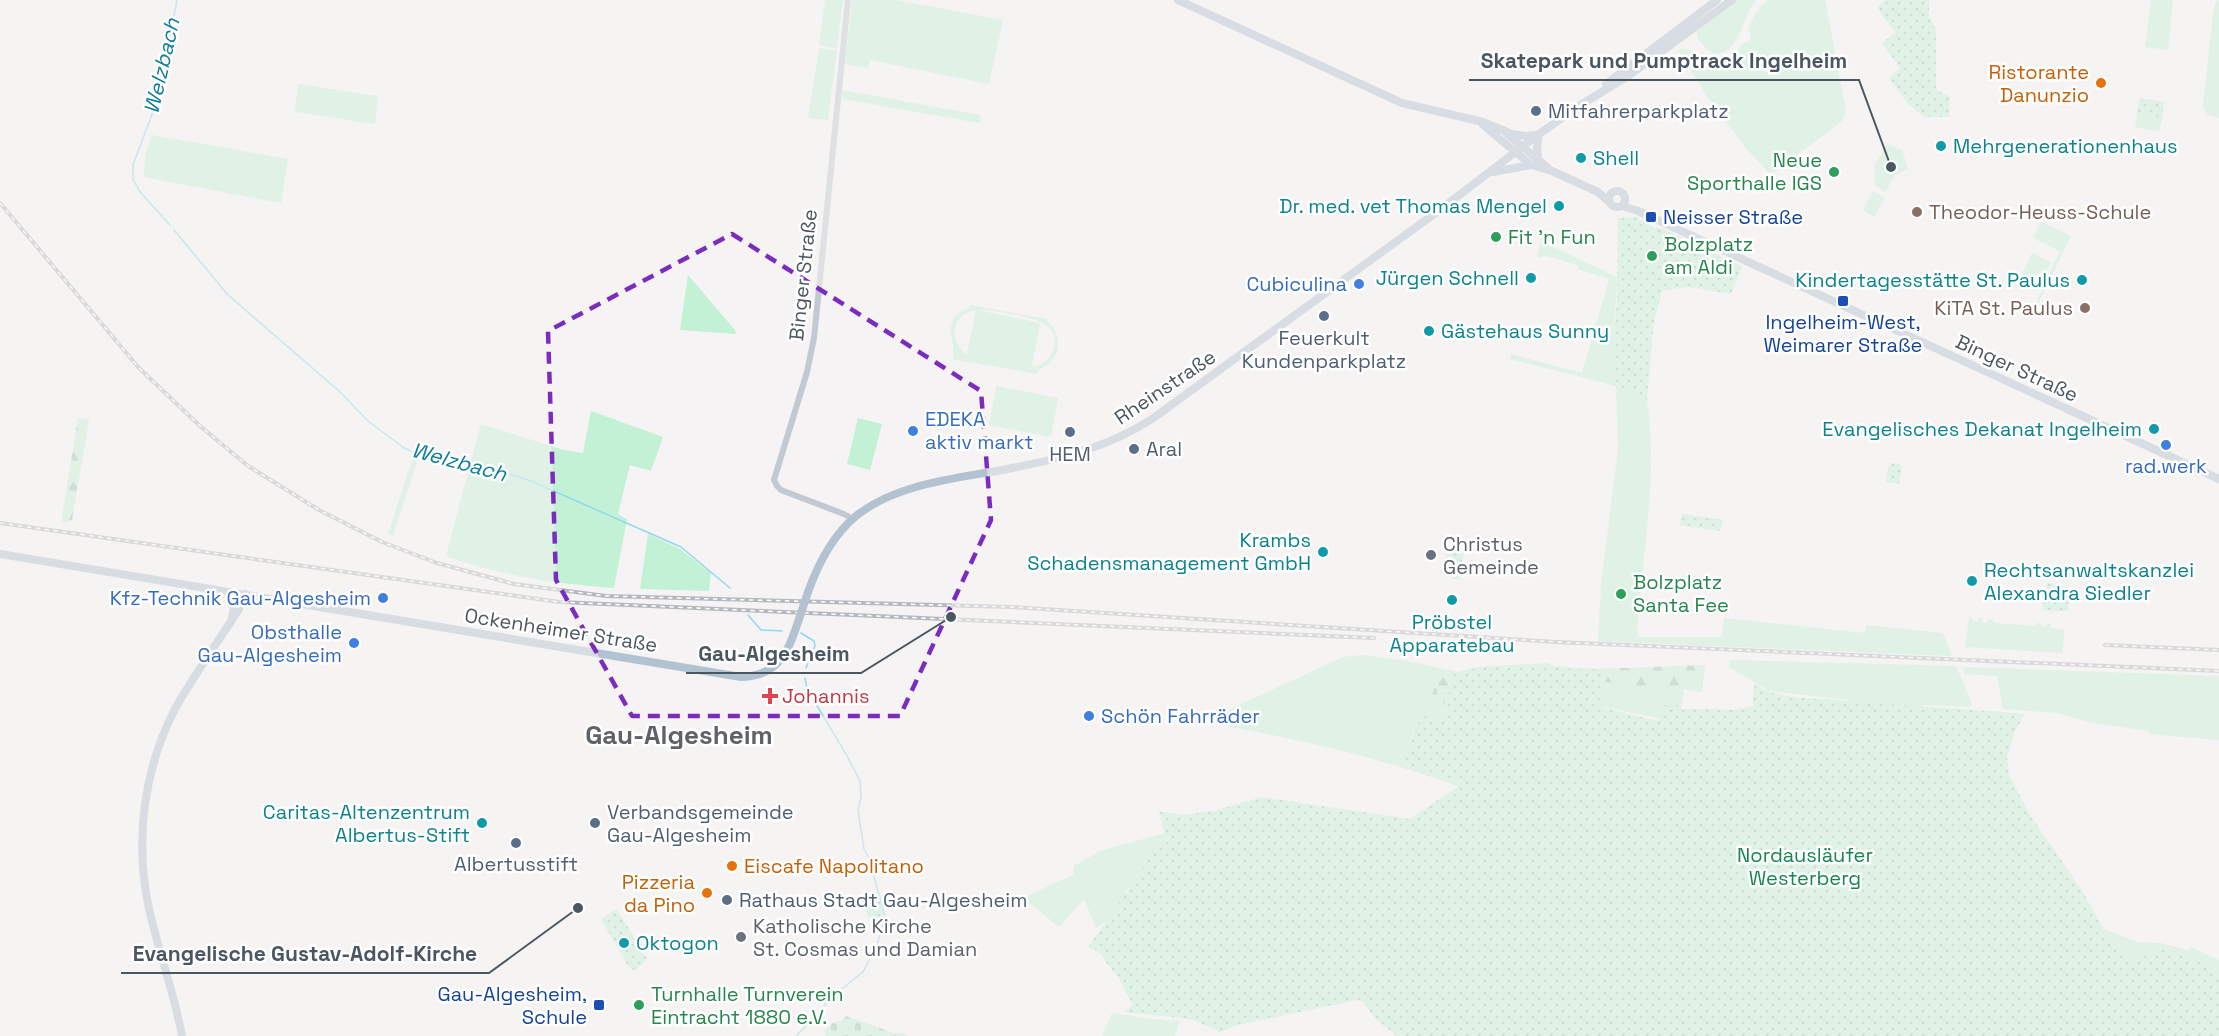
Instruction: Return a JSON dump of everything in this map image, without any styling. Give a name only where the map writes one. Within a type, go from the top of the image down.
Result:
[{"type":"main road","points":[[1178,0],[1402,103],[1469,118],[1501,133],[1521,136],[1539,135],[1535,163]]},
{"type":"main road","points":[[1582,104],[1717,0]]},
{"type":"main road","points":[[1582,104],[1628,76],[1731,0]]},
{"type":"main road","name":"Rheinstraße","points":[[800,616],[808,592],[827,551],[853,519],[880,501],[905,491],[948,480],[1072,455],[1111,442],[1134,430],[1167,409],[1582,104]]},
{"type":"main road","points":[[1501,133],[1535,163],[1610,197]]},
{"type":"main road","points":[[1501,133],[1503,147],[1501,164]]},
{"type":"main road","points":[[1487,175],[1535,163]]},
{"type":"main road","name":"Binger Straße","points":[[1623,202],[1613,207],[1610,197],[1616,191],[1620,192],[1623,202],[1638,211],[2219,479]]},
{"type":"main road","name":"Ockenheimer Straße","points":[[0,554],[741,677],[764,673],[777,663],[791,642],[800,616]]},
{"type":"main road","points":[[216,590],[229,599],[234,606]]},
{"type":"main road","points":[[230,623],[237,599],[245,594]]},
{"type":"main road","points":[[182,1036],[155,935],[145,887],[142,852],[143,815],[152,769],[169,722],[243,603],[245,594]]},
{"type":"street","name":"Binger Straße","points":[[848,0],[814,338],[807,372],[774,480],[781,490],[853,519]]},
{"type":"street","points":[[834,511],[845,527]]},
{"type":"highlighted area","points":[[732,234],[981,391],[991,520],[900,716],[632,716],[556,580],[548,331]]},
{"type":"green space","points":[[825,0],[843,0],[837,49],[819,45]]},
{"type":"green space","points":[[852,0],[896,0],[1003,20],[989,84],[870,60],[868,68],[845,64]]},
{"type":"green space","points":[[1737,0],[1756,0],[1735,42],[1723,53],[1714,54],[1700,41],[1697,31]]},
{"type":"green space","points":[[1768,0],[1825,0],[1846,111],[1842,121],[1773,173],[1768,172],[1744,146],[1719,111],[1717,112],[1678,50],[1690,50],[1717,64],[1728,61],[1749,41],[1751,34],[1748,30],[1752,21],[1758,10]]},
{"type":"green space","points":[[1886,0],[1929,0],[1929,17],[1936,29],[1936,90],[1950,97],[1949,117],[1925,117],[1908,104],[1889,78],[1900,68],[1882,43],[1895,33],[1877,7]]},
{"type":"green space","points":[[2151,0],[2173,0],[2168,50],[2145,47]]},
{"type":"green space","points":[[2219,0],[2219,118],[2208,115],[2203,107],[2213,12]]},
{"type":"green space","points":[[819,48],[837,51],[828,120],[808,118]]},
{"type":"green space","points":[[298,84],[378,96],[375,124],[295,112]]},
{"type":"green space","points":[[841,90],[981,115],[979,123],[843,99]]},
{"type":"green space","points":[[2140,98],[2164,102],[2162,118],[2137,113]]},
{"type":"green space","points":[[2137,113],[2162,118],[2159,131],[2135,127]]},
{"type":"green space","points":[[152,135],[288,159],[281,203],[144,177],[145,155]]},
{"type":"green space","points":[[1887,144],[1902,150],[1908,169],[1895,175],[1885,192],[1875,185],[1874,166]]},
{"type":"green space","points":[[1873,191],[1885,198],[1874,217],[1863,210]]},
{"type":"green space","points":[[1636,217],[1654,228],[1664,229],[1706,249],[1707,254],[1709,251],[1742,266],[1731,294],[1689,287],[1662,291],[1654,322],[1647,400],[1616,385],[1614,329],[1617,303],[1618,218]]},
{"type":"green space","points":[[2041,222],[2071,236],[2037,306],[2035,305],[2060,251],[2033,238]]},
{"type":"green space","points":[[1541,241],[1617,277],[1614,329],[1616,385],[1647,400],[1651,459],[1650,489],[1637,637],[1722,637],[1724,618],[1865,633],[1866,625],[1943,633],[1952,656],[1598,641],[1601,584],[1618,450],[1616,386],[1510,359],[1511,354],[1582,373],[1609,279],[1578,269],[1578,265],[1543,255],[1542,258],[1537,256]]},
{"type":"green space","points":[[2032,253],[2051,262],[2037,291],[2019,282]]},
{"type":"green space","points":[[688,275],[735,330],[736,334],[680,330]]},
{"type":"green space","points":[[970,305],[1047,319],[1058,341],[1056,355],[1046,366],[1038,370],[1037,374],[953,359],[951,324],[954,318]],"holes":[[[976,310],[967,354],[966,354],[957,342],[955,328],[962,316]],[[977,310],[1012,314],[1033,319],[1046,325],[1054,337],[1055,344],[1050,356],[1039,365],[1032,367],[1040,323]]]},
{"type":"green space","points":[[996,386],[1058,398],[1051,437],[989,425]]},
{"type":"green space","points":[[591,411],[663,437],[651,471],[630,465],[618,514],[627,519],[614,588],[529,578],[487,569],[446,556],[481,424],[564,450],[583,453]]},
{"type":"green space","points":[[78,418],[89,420],[72,520],[61,523]]},
{"type":"green space","points":[[858,418],[882,424],[870,470],[847,464]]},
{"type":"green space","points":[[413,457],[418,459],[393,536],[388,534]]},
{"type":"green space","points":[[1889,463],[1902,465],[1899,484],[1886,482]]},
{"type":"green space","points":[[1682,514],[1723,520],[1720,531],[1680,525]]},
{"type":"green space","points":[[648,534],[680,549],[711,573],[709,591],[640,589]]},
{"type":"green space","points":[[1449,546],[1464,551],[1459,580],[1440,573]]},
{"type":"green space","points":[[2047,583],[2072,588],[2067,611],[2042,610]]},
{"type":"green space","points":[[1969,617],[1978,622],[1979,618],[1983,618],[1982,623],[1987,623],[1988,619],[1993,620],[1993,623],[2036,626],[2037,623],[2041,623],[2041,626],[2046,627],[2047,623],[2051,624],[2051,628],[2065,630],[2062,653],[1965,647]]},
{"type":"green space","points":[[1362,655],[1449,670],[1434,688],[1429,709],[1441,714],[1447,692],[1515,707],[1464,682],[1456,672],[1478,667],[1547,663],[1554,666],[1593,669],[1593,678],[1667,695],[1665,703],[1657,704],[1652,717],[1605,707],[1599,748],[1593,748],[1602,707],[1584,702],[1463,788],[1371,759],[1309,743],[1214,724],[1209,719],[1343,657]],"holes":[[[1423,718],[1476,732],[1475,761],[1410,742],[1414,727]]]},
{"type":"green space","points":[[1730,660],[1956,666],[1972,704],[1970,707],[1922,705],[1933,725],[1848,723],[1850,700],[1769,691],[1729,667]]},
{"type":"green space","name":"Nordausläufer Westerberg","points":[[1531,665],[1601,670],[1602,692],[1598,706],[1658,721],[1664,705],[1681,705],[1681,709],[1735,710],[1753,706],[1755,685],[1774,693],[1795,697],[2025,714],[2015,731],[2007,757],[2009,775],[2030,815],[2081,889],[2103,928],[2126,956],[2137,961],[2153,951],[2166,949],[2219,971],[2219,1036],[1397,1036],[1375,1019],[1364,1002],[1357,1000],[1238,1025],[1220,1032],[1191,1019],[1124,1012],[1133,1005],[1118,977],[1102,954],[1088,947],[1140,874],[1152,848],[1167,844],[1159,811],[1181,815],[1214,811],[1262,797],[1410,819],[1462,784],[1404,765],[1415,727],[1427,714],[1443,721],[1453,674],[1477,668]]},
{"type":"green space","points":[[1705,665],[1702,692],[1684,689],[1681,709],[1735,710],[1753,706],[1754,683],[1760,687],[1757,710],[1664,720],[1652,717],[1657,704],[1665,703],[1667,695],[1593,679],[1593,669]]},
{"type":"green space","points":[[1963,667],[2219,676],[2219,740],[2149,734],[2149,731],[2089,722],[2057,713],[2003,709],[1997,676],[1965,674]]},
{"type":"green space","points":[[1449,670],[1456,672],[1464,682],[1515,707],[1434,688]]},
{"type":"green space","points":[[1434,688],[1447,692],[1441,714],[1429,709]]},
{"type":"green space","points":[[1297,802],[1297,817],[1125,890],[1131,907],[1096,928],[1084,899],[1059,927],[1024,901],[1031,894],[1073,875],[1074,866],[1100,851]]},
{"type":"green space","points":[[879,898],[882,922],[870,918],[864,909],[867,899]]},
{"type":"green space","points":[[617,909],[647,959],[635,971],[628,966],[601,919]]},
{"type":"green space","points":[[2104,929],[2138,942],[2161,943],[2189,951],[2191,947],[2219,960],[2219,1024],[2140,964],[2126,956]]},
{"type":"green space","points":[[1112,1013],[1180,1021],[1175,1036],[1102,1036]]},
{"type":"green space","points":[[846,1016],[908,1036],[826,1036],[824,1031],[833,1022],[841,1021]]},
{"type":"waterway","name":"Welzbach","points":[[170,225],[140,192],[133,179],[133,165],[160,93],[177,0]]},
{"type":"waterway","name":"Welzbach","points":[[174,230],[228,295],[339,391],[368,421],[404,448],[531,481],[681,547],[730,588]]},
{"type":"waterway","name":"Welzbach","points":[[748,615],[761,630],[782,631]]},
{"type":"waterway","name":"Welzbach","points":[[801,633],[814,641],[815,646],[806,668]]},
{"type":"waterway","name":"Welzbach","points":[[805,678],[807,689],[860,781],[861,798],[858,810],[864,849],[869,858]]},
{"type":"waterway","name":"Welzbach","points":[[824,1006],[828,1000],[863,972],[877,945],[885,917],[871,866]]},
{"type":"waterway","name":"Welzbach","points":[[796,1036],[816,1016]]},
{"type":"railway","points":[[0,203],[139,368],[200,426],[248,466],[319,510],[382,542],[437,563],[514,584],[606,596],[1011,607],[1556,642],[2219,671]]},
{"type":"railway","points":[[0,523],[559,602],[1374,638]]},
{"type":"railway","points":[[2105,645],[2219,650]]},
{"type":"place","name":"Ristorante Danunzio","points":[[2101,83]]},
{"type":"place","name":"Mitfahrerparkplatz","points":[[1536,111]]},
{"type":"place","name":"Mehrgenerationenhaus","points":[[1941,146]]},
{"type":"place","name":"Shell","points":[[1581,158]]},
{"type":"place","name":"Skatepark und Pumptrack Ingelheim","points":[[1891,167]]},
{"type":"place","name":"Neue Sporthalle IGS","points":[[1834,172]]},
{"type":"place","name":"Dr. med. vet Thomas Mengel","points":[[1559,206]]},
{"type":"place","name":"Theodor-Heuss-Schule","points":[[1917,212]]},
{"type":"place","name":"Neisser Straße","points":[[1651,217]]},
{"type":"place","name":"Fit 'n Fun","points":[[1496,237]]},
{"type":"place","name":"Bolzplatz am Aldi","points":[[1652,256]]},
{"type":"place","name":"Jürgen Schnell","points":[[1531,278]]},
{"type":"place","name":"Kindertagesstätte St. Paulus","points":[[2082,280]]},
{"type":"place","name":"Cubiculina","points":[[1359,284]]},
{"type":"place","name":"Ingelheim-West, Weimarer Straße","points":[[1843,301]]},
{"type":"place","name":"KiTA St. Paulus","points":[[2085,308]]},
{"type":"place","name":"Feuerkult Kundenparkplatz","points":[[1324,316]]},
{"type":"place","name":"Gästehaus Sunny","points":[[1429,331]]},
{"type":"place","name":"Evangelisches Dekanat Ingelheim","points":[[2154,429]]},
{"type":"place","name":"EDEKA aktiv markt","points":[[913,431]]},
{"type":"place","name":"HEM","points":[[1070,432]]},
{"type":"place","name":"rad.werk","points":[[2166,445]]},
{"type":"place","name":"Aral","points":[[1134,449]]},
{"type":"place","name":"Krambs Schadensmanagement GmbH","points":[[1323,552]]},
{"type":"place","name":"Christus Gemeinde","points":[[1431,555]]},
{"type":"place","name":"Rechtsanwaltskanzlei Alexandra Siedler","points":[[1972,581]]},
{"type":"place","name":"Bolzplatz Santa Fee","points":[[1621,594]]},
{"type":"place","name":"Kfz-Technik Gau-Algesheim","points":[[383,598]]},
{"type":"place","name":"Pröbstel Apparatebau","points":[[1452,600]]},
{"type":"place","name":"Gau-Algesheim","points":[[951,617]]},
{"type":"place","name":"Obsthalle Gau-Algesheim","points":[[354,643]]},
{"type":"place","name":"Johannis","points":[[770,696]]},
{"type":"place","name":"Schön Fahrräder","points":[[1089,716]]},
{"type":"place","name":"Caritas-Altenzentrum Albertus-Stift","points":[[482,823]]},
{"type":"place","name":"Verbandsgemeinde Gau-Algesheim","points":[[595,823]]},
{"type":"place","name":"Albertusstift","points":[[516,843]]},
{"type":"place","name":"Eiscafe Napolitano","points":[[732,866]]},
{"type":"place","name":"Pizzeria da Pino","points":[[707,893]]},
{"type":"place","name":"Rathaus Stadt Gau-Algesheim","points":[[727,900]]},
{"type":"place","name":"Evangelische Gustav-Adolf-Kirche","points":[[578,908]]},
{"type":"place","name":"Katholische Kirche St. Cosmas und Damian","points":[[741,937]]},
{"type":"place","name":"Oktogon","points":[[624,943]]},
{"type":"place","name":"Gau-Algesheim, Schule","points":[[599,1005]]},
{"type":"place","name":"Turnhalle Turnverein Eintracht 1880 e.V.","points":[[639,1005]]},
{"type":"district","name":"Gau-Algesheim","points":[[679,735]]}]
